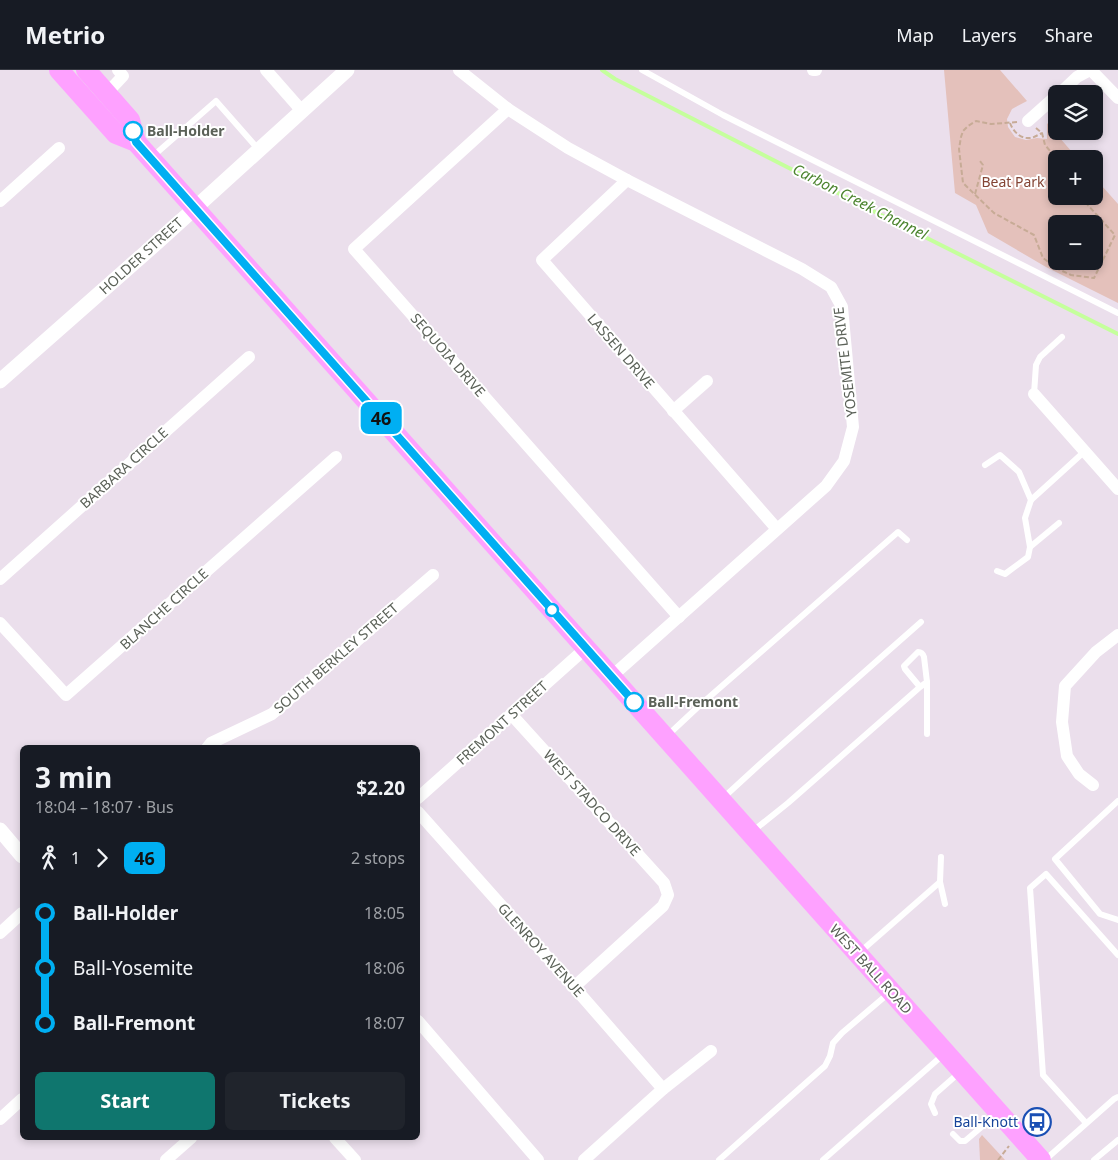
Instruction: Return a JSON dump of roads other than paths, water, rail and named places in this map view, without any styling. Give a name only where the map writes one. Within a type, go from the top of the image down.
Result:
[{"type":"main road","points":[[59,70],[116,134],[136,142]]},
{"type":"main road","points":[[86,70],[130,120],[136,142]]},
{"type":"main road","name":"WEST BALL ROAD","points":[[136,142],[1041,1160]]},
{"type":"street","points":[[266,70],[302,111]]},
{"type":"street","name":"HOLDER STREET","points":[[0,381],[347,70]]},
{"type":"street","name":"YOSEMITE DRIVE","points":[[459,70],[508,109],[568,148],[802,269],[831,287],[842,307],[852,427],[844,461],[826,486],[611,677]]},
{"type":"street","points":[[1068,85],[1077,77],[1091,70],[1118,98]]},
{"type":"street","points":[[107,93],[121,73]]},
{"type":"street","points":[[1028,121],[1048,103]]},
{"type":"street","name":"SEQUOIA DRIVE","points":[[508,109],[354,249],[679,617]]},
{"type":"street","points":[[0,201],[59,148]]},
{"type":"street","name":"LASSEN DRIVE","points":[[627,180],[542,260],[777,529]]},
{"type":"street","name":"BARBARA CIRCLE","points":[[0,579],[249,357]]},
{"type":"street","points":[[673,411],[707,381]]},
{"type":"street","points":[[1034,394],[1118,489]]},
{"type":"street","name":"BLANCHE CIRCLE","points":[[0,623],[66,696],[336,457]]},
{"type":"street","name":"SOUTH BERKLEY STREET","points":[[209,745],[272,714],[433,575]]},
{"type":"street","points":[[1093,785],[1079,774],[1067,756],[1062,722],[1065,686],[1096,652],[1118,635]]},
{"type":"street","name":"FREMONT STREET","points":[[420,796],[586,648]]},
{"type":"street","name":"WEST STADCO DRIVE","points":[[511,714],[664,883],[668,896],[663,906],[574,987]]},
{"type":"street","name":"GLENROY AVENUE","points":[[420,814],[662,1089]]},
{"type":"street","points":[[0,830],[20,854]]},
{"type":"street","points":[[0,933],[20,915]]},
{"type":"street","points":[[420,1023],[538,1160]]},
{"type":"street","points":[[584,1160],[662,1089],[711,1051]]},
{"type":"street","points":[[0,1119],[20,1101]]},
{"type":"street","points":[[166,1160],[189,1140]]},
{"type":"street","points":[[337,1140],[355,1160]]},
{"type":"lane","points":[[642,70],[723,115],[1118,313]]},
{"type":"lane","points":[[151,158],[216,102],[259,150]]},
{"type":"lane","points":[[1034,394],[1036,365],[1040,357],[1062,337]]},
{"type":"lane","points":[[997,570],[1005,574],[1028,556],[1030,547],[1025,518],[1031,500],[1085,452]]},
{"type":"lane","points":[[985,465],[1000,455],[1018,472],[1031,500]]},
{"type":"lane","points":[[1030,547],[1059,523]]},
{"type":"lane","points":[[665,738],[898,532],[907,540]]},
{"type":"lane","points":[[721,800],[921,622]]},
{"type":"lane","points":[[920,688],[904,666],[918,652],[923,654],[926,662],[927,734]]},
{"type":"lane","points":[[750,834],[927,682]]},
{"type":"lane","points":[[1118,801],[1055,860],[1100,914],[1118,920]]},
{"type":"lane","points":[[941,857],[940,882],[945,904]]},
{"type":"lane","points":[[1086,1122],[1043,1076],[1030,888],[1046,874],[1118,955]]},
{"type":"lane","points":[[858,954],[940,882]]},
{"type":"lane","points":[[719,1160],[825,1066],[833,1043],[842,1033],[891,992]]},
{"type":"lane","points":[[823,1160],[945,1053]]},
{"type":"lane","points":[[935,1113],[931,1104],[935,1094],[962,1071]]},
{"type":"lane","points":[[1045,1160],[1086,1122],[1118,1097]]},
{"type":"lane","points":[[953,1134],[960,1141],[964,1140],[998,1113]]},
{"type":"lane","points":[[1094,1160],[1118,1140]]},
{"type":"waterway","name":"Carbon Creek Channel","points":[[602,70],[615,79],[1118,334]]},
{"type":"place","name":"Ball-Holder","points":[[133,131]]},
{"type":"place","name":"Ball-Fremont","points":[[634,702]]},
{"type":"place","name":"Ball-Knott","points":[[1037,1122]]},
{"type":"park label","name":"Beat Park","points":[[1013,182]]}]
